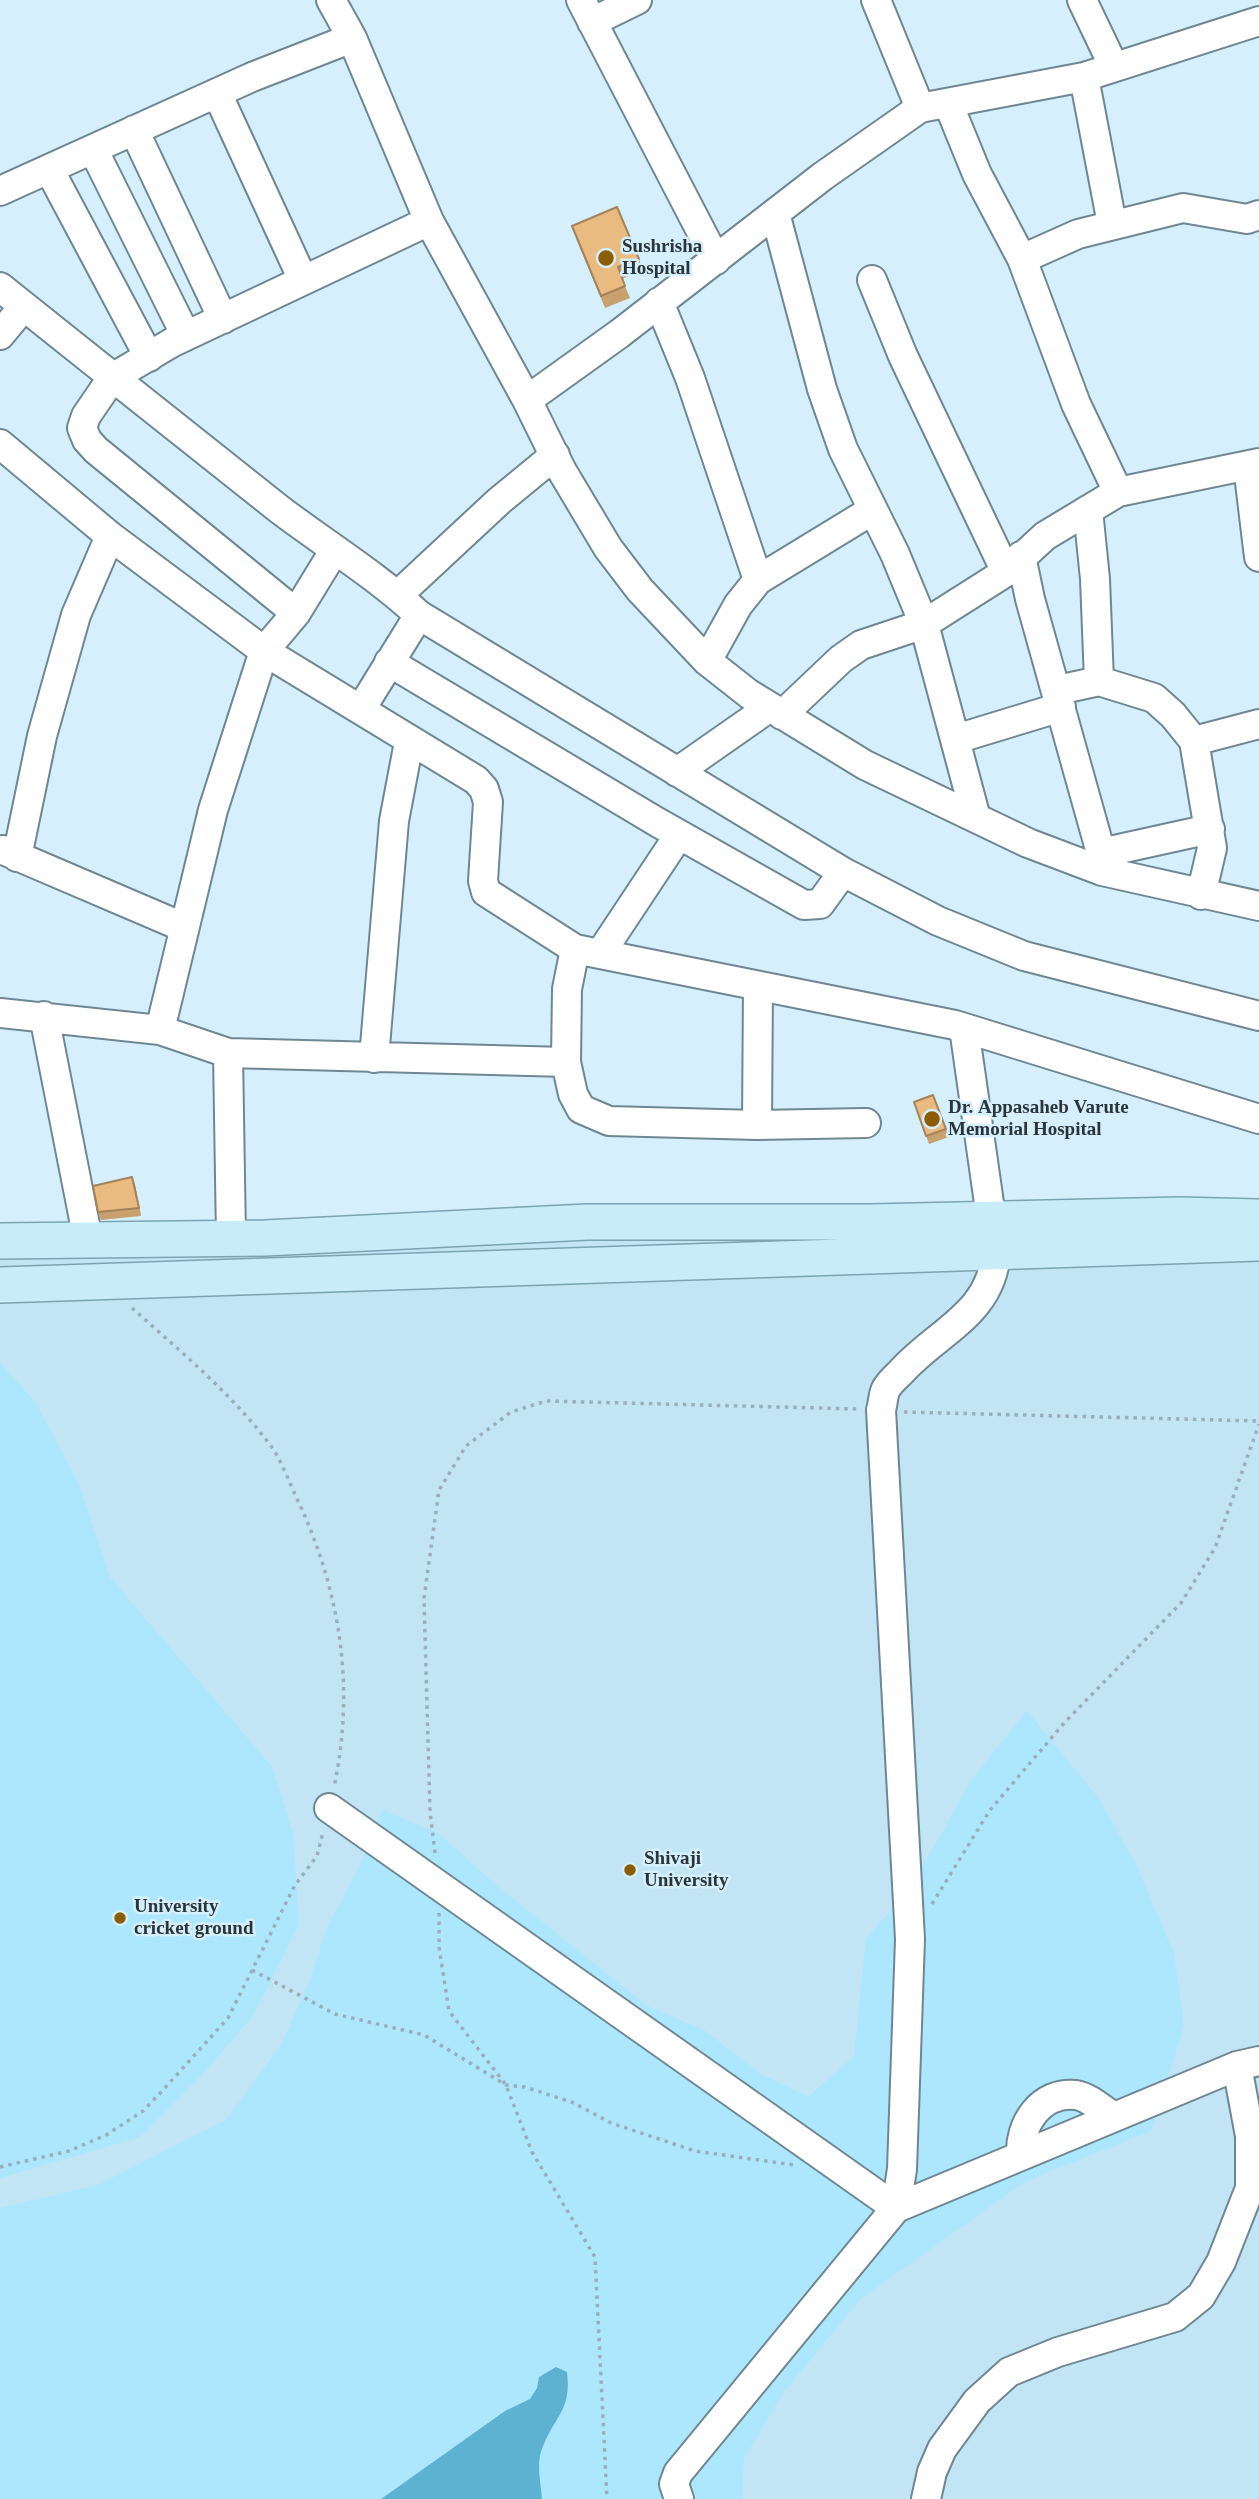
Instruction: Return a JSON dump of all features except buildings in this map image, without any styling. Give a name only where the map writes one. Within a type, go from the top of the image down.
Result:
[{"type":"main road","points":[[0,1284],[993,1236],[1179,1215],[1259,1217]]},
{"type":"main road","points":[[0,1241],[231,1238],[587,1222],[1259,1243]]},
{"type":"street","points":[[331,0],[352,38],[429,221],[555,455],[608,548],[640,590],[707,662],[776,711],[865,765],[1028,843],[1102,862],[1201,895],[1259,906]]},
{"type":"street","points":[[637,0],[586,11],[716,260]]},
{"type":"street","points":[[876,0],[920,108]]},
{"type":"street","points":[[1082,0],[1114,67]]},
{"type":"street","points":[[527,400],[920,108],[1084,77],[1259,21]]},
{"type":"street","points":[[0,191],[217,93],[352,38]]},
{"type":"street","points":[[1084,77],[1112,224]]},
{"type":"street","points":[[217,93],[303,280]]},
{"type":"street","points":[[948,103],[977,174],[1022,259],[1076,404],[1118,492]]},
{"type":"street","points":[[134,130],[223,319]]},
{"type":"street","points":[[93,149],[186,336]]},
{"type":"street","points":[[48,169],[149,357]]},
{"type":"street","points":[[1022,259],[1112,224],[1183,208],[1247,219],[1259,215]]},
{"type":"street","points":[[775,214],[822,389],[843,449],[871,511],[895,554],[924,624],[976,818]]},
{"type":"street","points":[[296,613],[87,440],[82,428],[86,416],[112,378],[186,336],[429,221]]},
{"type":"street","points":[[872,280],[903,356],[1030,599],[1102,862]]},
{"type":"street","points":[[0,287],[334,551],[398,595],[419,615],[843,872],[938,921],[1024,956],[1259,1016]]},
{"type":"street","points":[[659,302],[690,378],[758,580]]},
{"type":"street","points":[[0,335],[24,306]]},
{"type":"street","points":[[0,444],[110,536],[264,651],[361,709],[409,742],[476,780],[484,789],[488,802],[483,881],[486,892],[588,951],[964,1028],[1259,1119]]},
{"type":"street","points":[[398,595],[499,500],[555,455]]},
{"type":"street","points":[[677,772],[776,711],[861,645],[924,624],[1014,564],[1045,536],[1118,492],[1253,465],[1259,557]]},
{"type":"street","points":[[1088,510],[1095,579],[1099,681]]},
{"type":"street","points":[[707,662],[738,605],[758,580],[871,511]]},
{"type":"street","points":[[110,536],[76,615],[9,853],[183,927]]},
{"type":"street","points":[[160,1030],[183,927],[214,810],[264,651],[296,613],[334,551]]},
{"type":"street","points":[[361,709],[419,615]]},
{"type":"street","points":[[389,662],[679,835],[804,905],[820,904],[843,872]]},
{"type":"street","points":[[956,739],[1099,681],[1154,698],[1173,715],[1194,741],[1212,848],[1201,895]]},
{"type":"street","points":[[1194,741],[1259,724]]},
{"type":"street","points":[[374,1058],[390,855],[409,742]]},
{"type":"street","points":[[1102,862],[1210,829]]},
{"type":"street","points":[[679,835],[588,951],[567,989],[566,1062],[573,1094],[581,1108],[609,1121],[757,1125],[866,1123]]},
{"type":"street","points":[[757,1125],[758,986]]},
{"type":"street","points":[[0,1013],[160,1030],[228,1053],[566,1062]]},
{"type":"street","points":[[44,1016],[88,1240]]},
{"type":"street","points":[[896,2208],[902,2169],[910,1939],[881,1410],[886,1388],[909,1363],[968,1314],[986,1293],[995,1273],[993,1236],[964,1028]]},
{"type":"street","points":[[228,1053],[231,1238]]},
{"type":"street","points":[[329,1808],[896,2208]]},
{"type":"street","points":[[672,2494],[678,2473],[896,2208],[1248,2063],[1250,2188],[1221,2262],[1200,2297],[1175,2317],[1058,2352],[1009,2372],[977,2401],[942,2449],[932,2472],[926,2499]]},
{"type":"street","points":[[1021,2156],[1020,2141],[1025,2124],[1036,2109],[1059,2097],[1076,2095],[1114,2117]]},
{"type":"path","points":[[0,2166],[21,2164],[69,2151],[106,2135],[143,2111],[228,2018],[295,1885],[317,1856],[340,1758],[344,1664],[339,1624],[319,1548],[273,1450],[257,1429],[131,1307]]},
{"type":"path","points":[[607,2499],[595,2258],[532,2152],[506,2085],[449,2011],[439,1947],[439,1887],[430,1811],[425,1598],[439,1490],[466,1446],[511,1412],[546,1401],[881,1410],[950,1415],[1259,1422],[1215,1548],[1181,1603],[1065,1722],[990,1810],[910,1939]]},
{"type":"path","points":[[252,1970],[335,2014],[424,2035],[506,2085],[525,2087],[574,2104],[611,2123],[695,2151],[795,2165]]},
{"type":"shaded area","name":"Shivaji University","points":[[1259,1223],[1259,2499],[0,2499],[0,1240]]},
{"type":"shaded area","points":[[0,1363],[35,1402],[80,1487],[109,1576],[272,1767],[293,1834],[299,1924],[253,2016],[201,2076],[140,2137],[0,2178]]},
{"type":"shaded area","points":[[1027,1711],[1100,1800],[1137,1867],[1174,1954],[1184,2026],[1151,2131],[1026,2181],[860,2299],[783,2393],[744,2458],[742,2499],[0,2499],[0,2208],[98,2185],[226,2120],[282,2043],[310,1980],[327,1927],[364,1858],[382,1810],[438,1833],[496,1885],[647,2006],[704,2030],[759,2073],[808,2097],[854,2056],[866,1939],[913,1884],[972,1779]]},
{"type":"shaded area","points":[[556,2367],[567,2372],[567,2396],[540,2455],[542,2499],[381,2499],[505,2411],[530,2399],[537,2388],[539,2377]]},
{"type":"place","name":"Sushrisha Hospital","points":[[606,258]]},
{"type":"place","name":"Dr. Appasaheb Varute Memorial Hospital","points":[[932,1119]]},
{"type":"place","name":"Shivaji University","points":[[630,1870]]},
{"type":"place","name":"University cricket ground","points":[[120,1918]]}]
